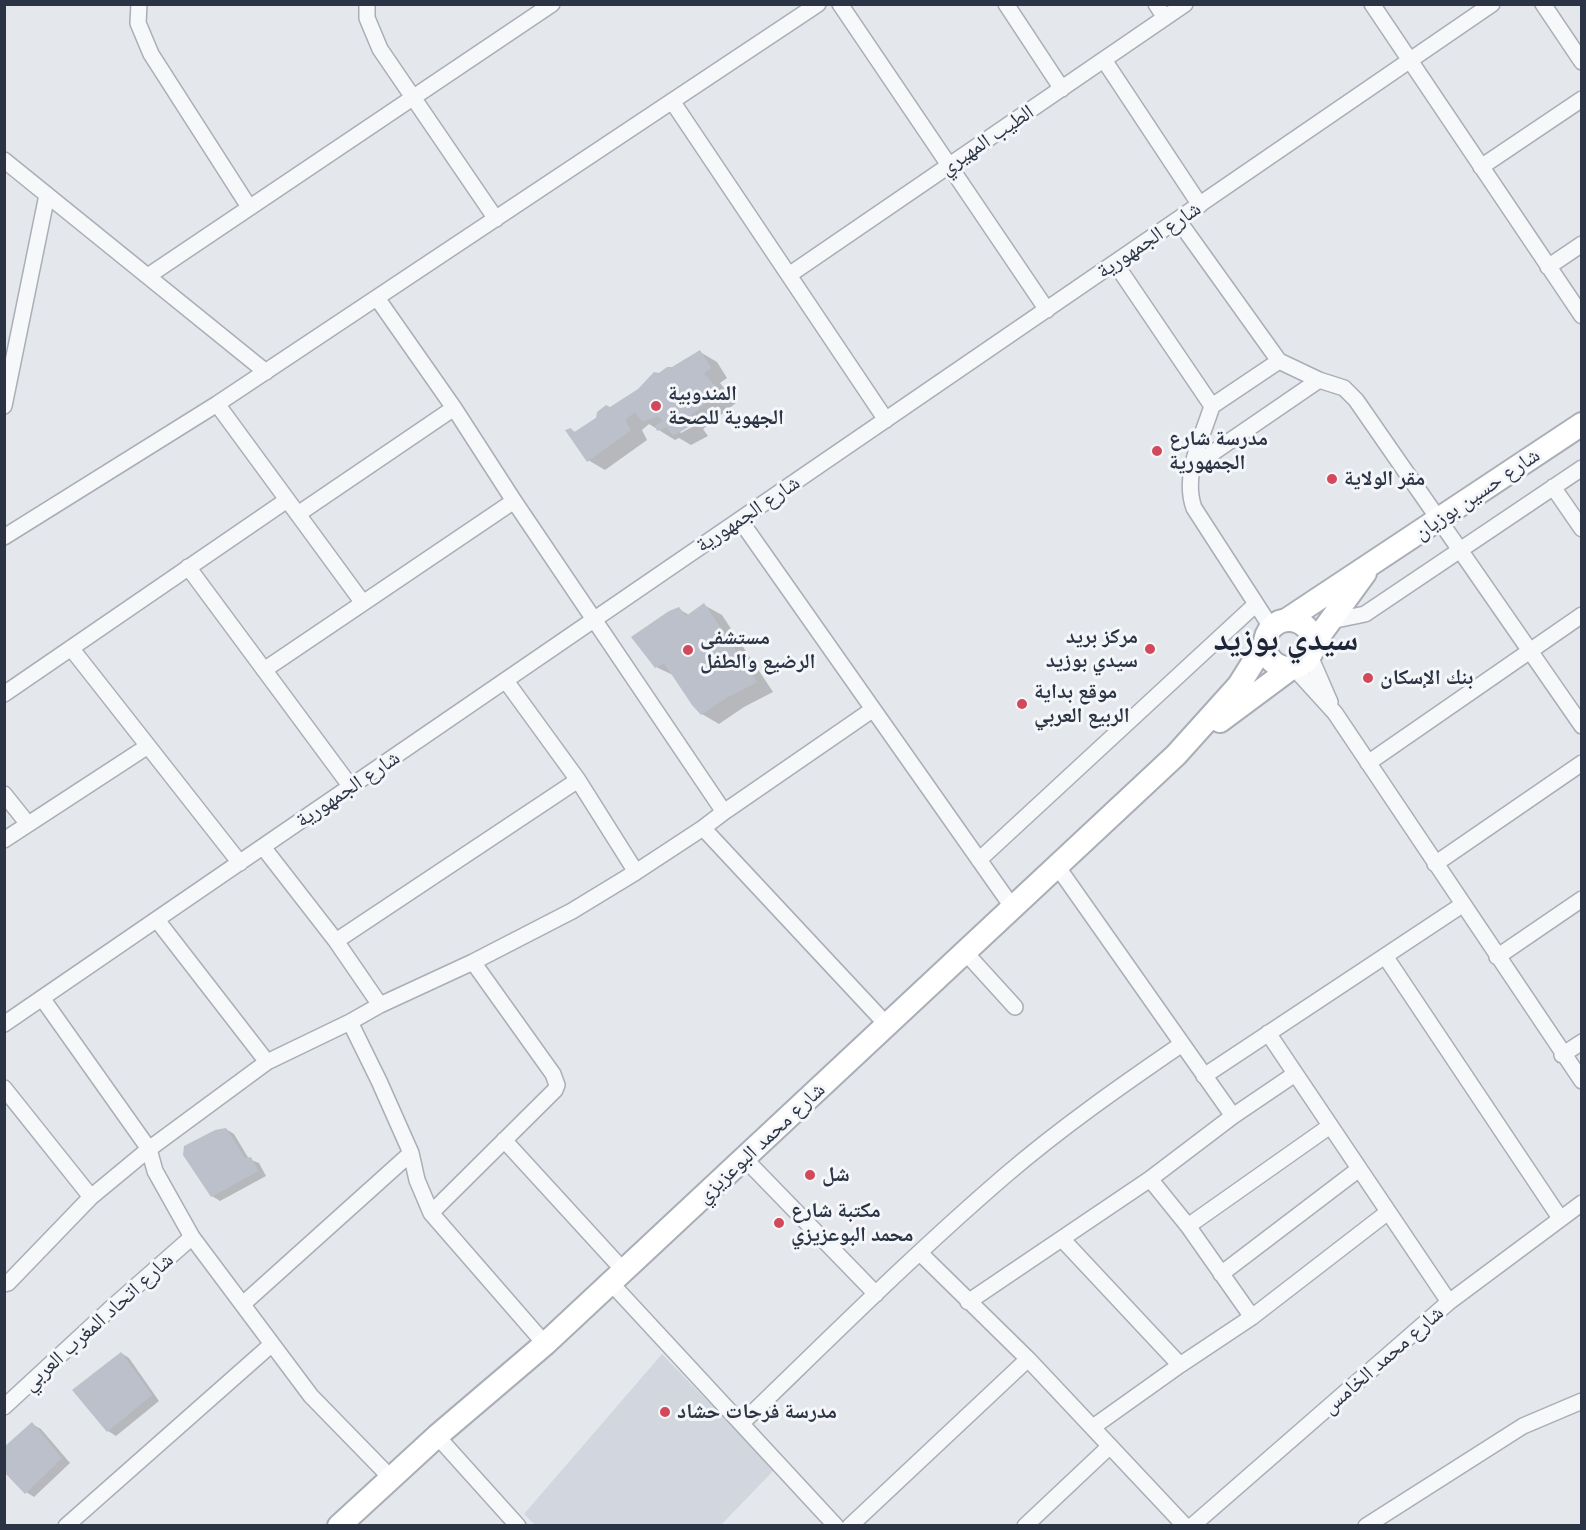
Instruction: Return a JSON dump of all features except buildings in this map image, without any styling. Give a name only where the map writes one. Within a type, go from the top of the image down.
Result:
[{"type":"main road","name":"شارع حسين بوزيان","points":[[1274,630],[1372,562],[1581,424]]},
{"type":"main road","name":"شارع حسين بوزيان","points":[[1302,659],[1372,562]]},
{"type":"main road","points":[[1298,621],[1306,626],[1311,634],[1302,659],[1280,667],[1272,662],[1266,654],[1274,630],[1298,621]]},
{"type":"main road","name":"شارع محمد البوعزيزي","points":[[339,1526],[437,1436],[545,1344],[1176,755],[1239,685],[1274,630]]},
{"type":"main road","name":"شارع محمد البوعزيزي","points":[[1176,755],[1302,659]]},
{"type":"street","points":[[139,4],[138,23],[151,54],[249,207]]},
{"type":"street","points":[[367,4],[367,18],[380,49],[496,219]]},
{"type":"street","points":[[148,276],[552,4]]},
{"type":"street","points":[[4,537],[266,372],[818,4]]},
{"type":"street","points":[[840,4],[1047,310]]},
{"type":"street","points":[[1006,4],[1062,89]]},
{"type":"street","points":[[1156,4],[1165,18]]},
{"type":"street","name":"الطيب المهيري","points":[[789,275],[1185,4]]},
{"type":"street","points":[[1372,4],[1581,316]]},
{"type":"street","name":"شارع الجمهورية","points":[[4,1024],[1492,4]]},
{"type":"street","points":[[1543,4],[1581,62]]},
{"type":"street","points":[[1104,60],[1200,205]]},
{"type":"street","points":[[1481,167],[1581,99]]},
{"type":"street","points":[[672,101],[886,420]]},
{"type":"street","points":[[4,160],[266,372]]},
{"type":"street","points":[[4,406],[48,195]]},
{"type":"street","points":[[1178,220],[1279,361],[1319,380],[1344,388],[1356,400],[1581,726]]},
{"type":"street","points":[[1548,267],[1581,244]]},
{"type":"street","points":[[1115,263],[1212,406]]},
{"type":"street","points":[[377,298],[454,408],[724,812]]},
{"type":"street","points":[[1274,630],[1194,508],[1190,495],[1192,467],[1212,406],[1279,361]]},
{"type":"street","points":[[1192,467],[1319,380]]},
{"type":"street","points":[[217,404],[363,603]]},
{"type":"street","points":[[298,514],[454,408]]},
{"type":"street","points":[[1331,621],[1365,614],[1581,468]]},
{"type":"street","points":[[1553,487],[1581,529]]},
{"type":"street","points":[[4,694],[287,500]]},
{"type":"street","points":[[264,670],[514,501]]},
{"type":"street","points":[[740,520],[1012,908]]},
{"type":"street","points":[[188,567],[351,787]]},
{"type":"street","points":[[979,860],[1256,604]]},
{"type":"street","points":[[1368,763],[1581,615]]},
{"type":"street","points":[[71,648],[240,863]]},
{"type":"street","points":[[1302,659],[1368,763],[1581,1081]]},
{"type":"street","points":[[506,681],[578,780],[636,872]]},
{"type":"street","points":[[4,1284],[8,1283],[35,1257],[91,1197],[149,1149],[267,1062],[572,911],[703,828],[872,710]]},
{"type":"street","points":[[4,840],[148,746]]},
{"type":"street","points":[[1435,864],[1581,763]]},
{"type":"street","points":[[336,941],[578,780]]},
{"type":"street","points":[[4,794],[28,824]]},
{"type":"street","points":[[703,828],[887,1025]]},
{"type":"street","points":[[263,847],[336,941],[380,1005]]},
{"type":"street","points":[[1057,866],[1233,1116]]},
{"type":"street","points":[[1497,957],[1581,899]]},
{"type":"street","points":[[1204,1076],[1462,905]]},
{"type":"street","points":[[157,920],[267,1062]]},
{"type":"street","points":[[965,952],[1014,1007]]},
{"type":"street","points":[[1385,956],[1560,1218]]},
{"type":"street","points":[[431,1213],[557,1085],[553,1074],[473,962]]},
{"type":"street","points":[[42,998],[149,1149],[155,1171],[192,1237],[311,1396],[392,1478]]},
{"type":"street","points":[[350,1022],[411,1153],[417,1180],[431,1213],[545,1344]]},
{"type":"street","points":[[1268,1034],[1449,1302]]},
{"type":"street","points":[[1562,1055],[1581,1042]]},
{"type":"street","points":[[741,1423],[876,1294],[1008,1173],[1106,1097],[1182,1044]]},
{"type":"street","points":[[968,1302],[1149,1179],[1233,1116],[1295,1074]]},
{"type":"street","points":[[8,1098],[91,1197]]},
{"type":"street","points":[[1188,1226],[1330,1126]]},
{"type":"street","points":[[504,1140],[741,1423],[836,1526]]},
{"type":"street","points":[[243,1305],[411,1153]]},
{"type":"street","points":[[744,1158],[876,1294]]},
{"type":"street","points":[[1221,1274],[1359,1168]]},
{"type":"street","points":[[1149,1179],[1188,1226],[1252,1317]]},
{"type":"street","name":"شارع محمد الخامس","points":[[1192,1526],[1449,1302],[1581,1203]]},
{"type":"street","points":[[1093,1427],[1252,1317],[1388,1212]]},
{"type":"street","name":"شارع اتحاد المغرب العربي","points":[[4,1407],[192,1237]]},
{"type":"street","points":[[1062,1239],[1180,1365]]},
{"type":"street","points":[[920,1253],[1028,1359],[1185,1526]]},
{"type":"street","points":[[66,1526],[272,1344]]},
{"type":"street","points":[[850,1526],[1028,1359]]},
{"type":"street","points":[[1366,1526],[1523,1426],[1581,1401]]},
{"type":"street","points":[[437,1436],[518,1526]]},
{"type":"street","points":[[1025,1526],[1110,1446]]},
{"type":"shaded area","name":"مدرسة فرحات حشاد","points":[[662,1354],[774,1470],[721,1525],[535,1525],[524,1514]]},
{"type":"place","name":"المندوبية الجهوية للصحة","points":[[656,406]]},
{"type":"place","name":"مدرسة شارع الجمهورية","points":[[1157,451]]},
{"type":"place","name":"مقر الولاية","points":[[1332,479]]},
{"type":"place","name":"مركز بريد سيدي بوزيد","points":[[1150,649]]},
{"type":"place","name":"مستشفى الرضيع والطفل","points":[[688,650]]},
{"type":"place","name":"بنك الإسكان","points":[[1368,678]]},
{"type":"place","name":"موقع بداية الربيع العربي","points":[[1022,704]]},
{"type":"place","name":"شل","points":[[810,1175]]},
{"type":"place","name":"مكتبة شارع محمد البوعزيزي","points":[[779,1223]]},
{"type":"place","name":"مدرسة فرحات حشاد","points":[[665,1412]]},
{"type":"district","name":"سيدي بوزيد","points":[[1286,640]]}]
